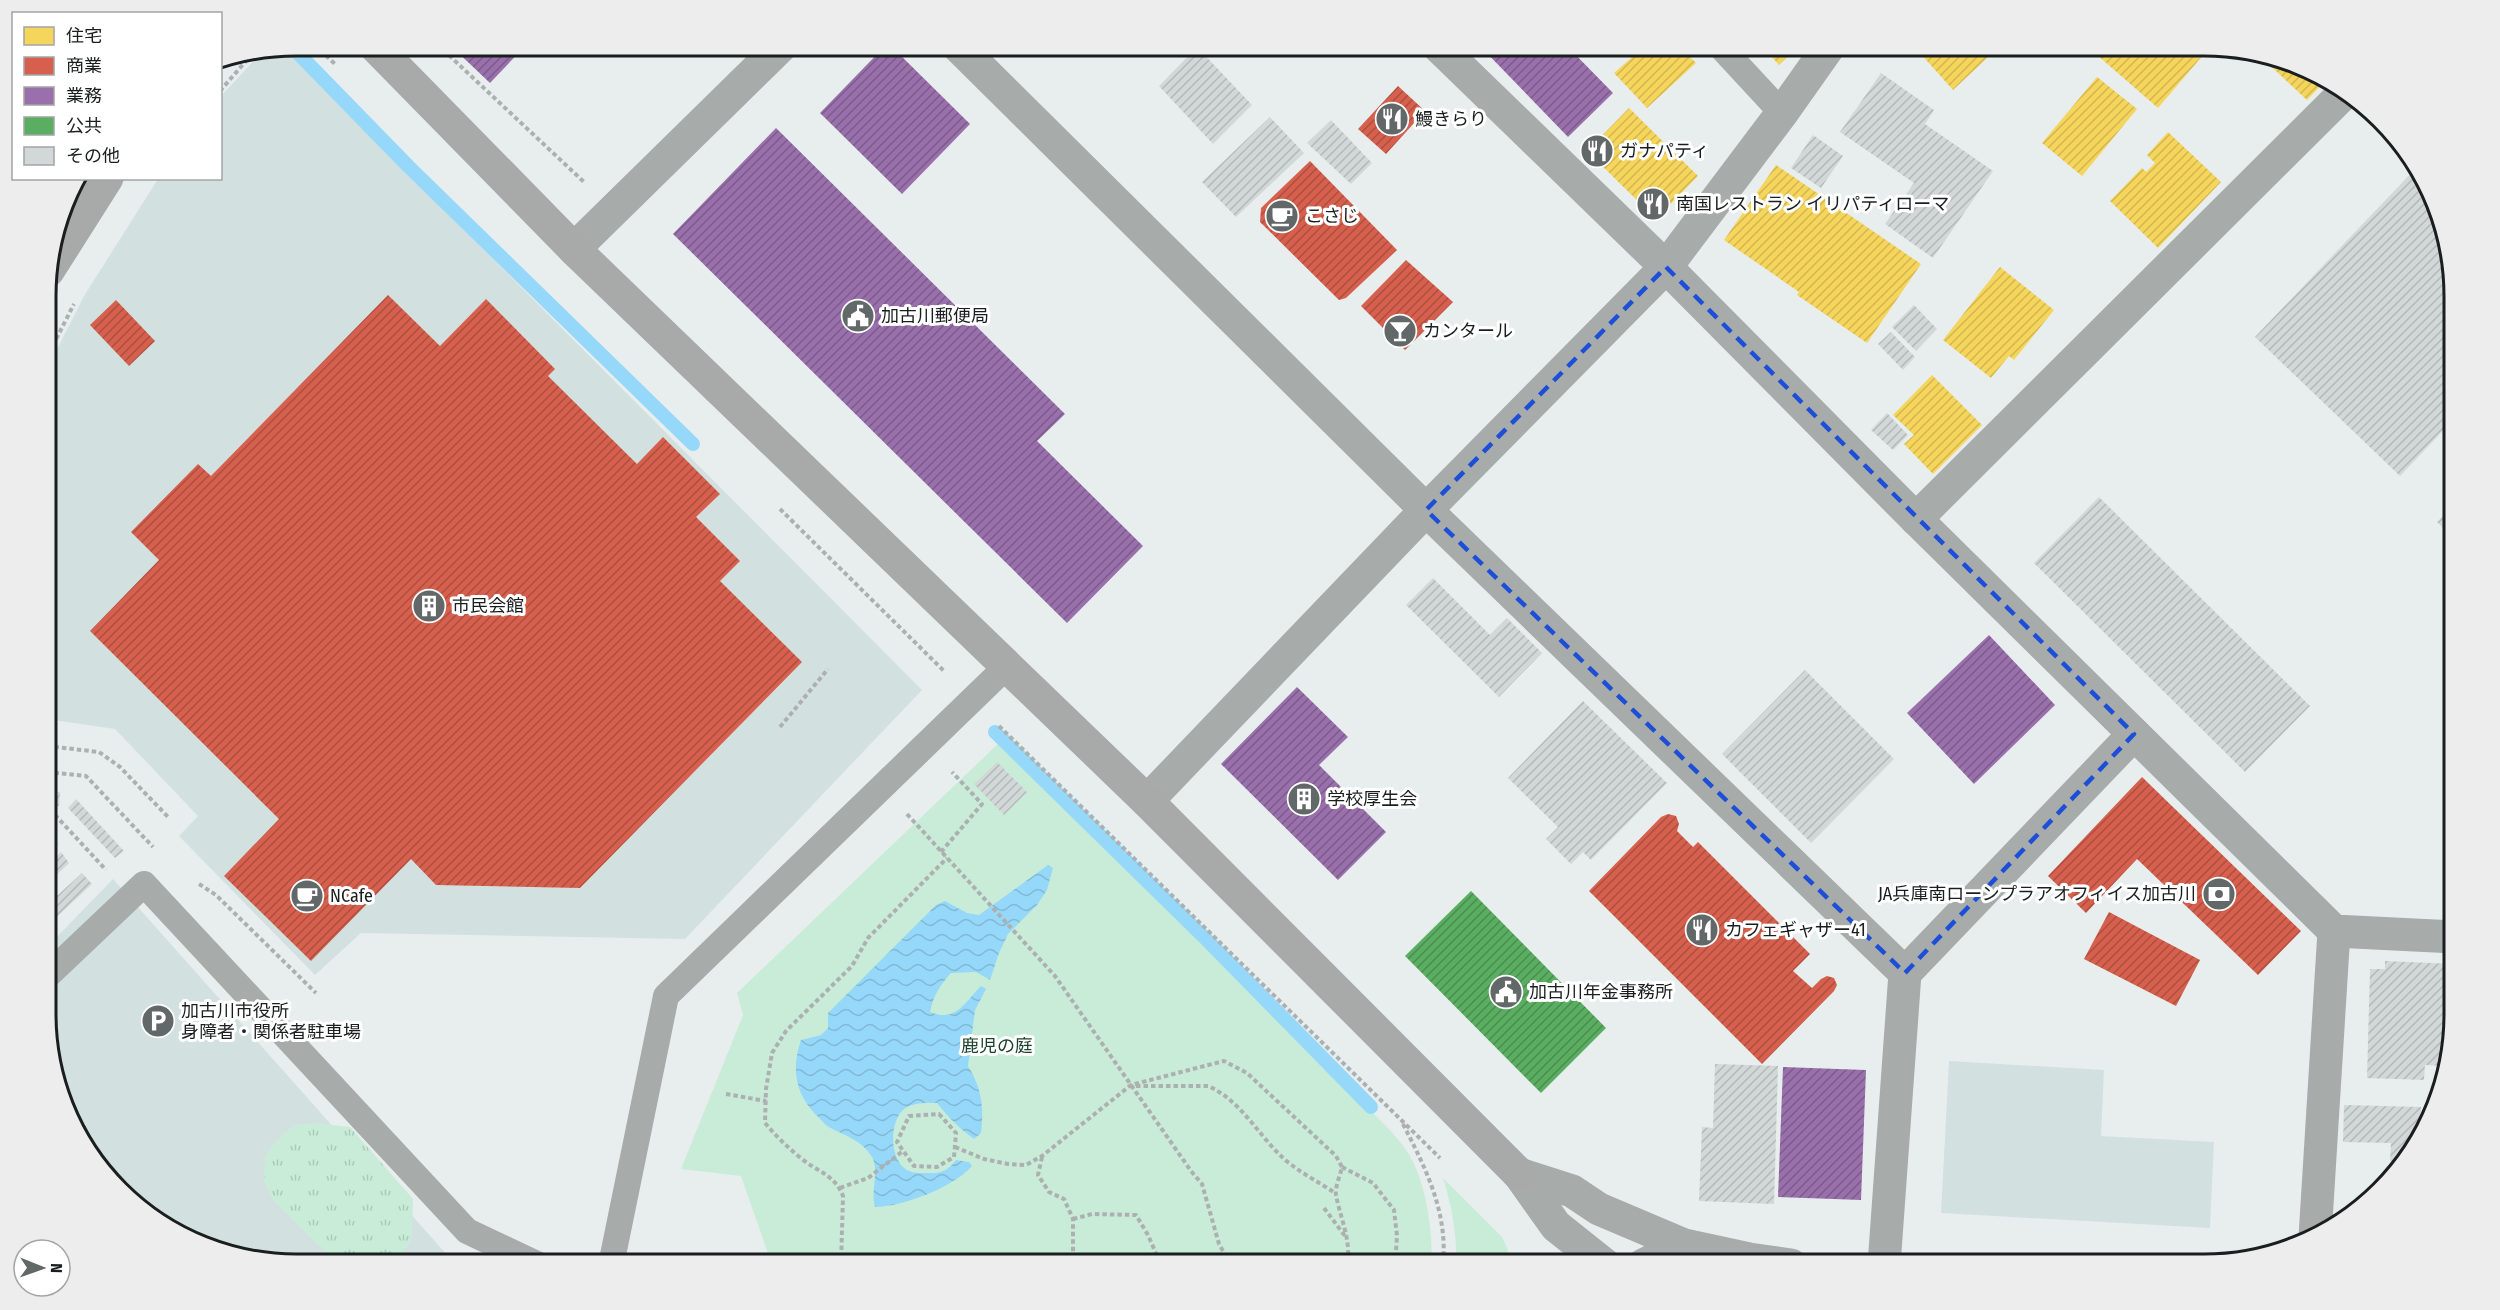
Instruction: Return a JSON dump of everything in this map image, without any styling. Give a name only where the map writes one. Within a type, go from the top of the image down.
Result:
[{"type":"street","points":[[385,56],[574,249],[1147,801],[1519,1174],[1556,1226],[1592,1254]]},
{"type":"street","points":[[574,249],[771,56]]},
{"type":"street","points":[[968,56],[1426,510],[1905,973]]},
{"type":"street","points":[[1448,56],[1666,267],[1916,519],[2334,931],[2445,937]]},
{"type":"street","points":[[1147,801],[1426,510],[1666,267],[1822,56]]},
{"type":"street","points":[[1916,519],[2340,98]]},
{"type":"street","points":[[59,253],[106,180]]},
{"type":"street","points":[[1885,1254],[1905,973],[2134,734]]},
{"type":"street","points":[[2316,1227],[2334,931]]},
{"type":"street","points":[[1519,1174],[1572,1191],[1599,1209],[1684,1245],[1726,1254]]},
{"type":"street","points":[[1599,1209],[1609,1245],[1608,1254]]},
{"type":"street","points":[[1666,1254],[1684,1245]]},
{"type":"lane","points":[[1729,56],[1782,113]]},
{"type":"lane","points":[[613,1254],[666,996],[1007,666]]},
{"type":"lane","points":[[56,967],[144,884],[467,1231],[516,1254]]},
{"type":"path","points":[[450,56],[613,212]]},
{"type":"path","points":[[222,89],[246,61]]},
{"type":"path","points":[[780,727],[828,669]]},
{"type":"path","points":[[992,734],[1000,726]]},
{"type":"path","points":[[56,747],[99,752],[120,767],[169,818]]},
{"type":"path","points":[[944,778],[959,764]]},
{"type":"path","points":[[941,852],[982,804],[951,771]]},
{"type":"path","points":[[914,806],[906,813],[1055,976],[1202,1184],[1219,1244],[1225,1254]]},
{"type":"path","points":[[56,816],[107,871]]},
{"type":"path","points":[[841,1254],[843,1196],[840,1188],[825,1173],[805,1161],[780,1140],[765,1123],[772,1053],[786,1031],[852,966],[868,938],[947,858]]},
{"type":"path","points":[[955,1147],[984,1159],[1026,1165],[1042,1156],[1131,1085],[1224,1061],[1247,1073],[1336,1156],[1342,1167],[1373,1183],[1394,1210],[1397,1236],[1396,1254]]},
{"type":"path","points":[[1131,1085],[1208,1086],[1216,1089],[1239,1108],[1282,1157],[1335,1193]]},
{"type":"path","points":[[726,1094],[766,1101]]},
{"type":"path","points":[[939,1114],[956,1133],[954,1158],[937,1167],[914,1166],[903,1151],[897,1142],[909,1116],[939,1114]]},
{"type":"path","points":[[1401,1120],[1428,1173],[1440,1208],[1443,1254]]},
{"type":"path","points":[[840,1188],[868,1178],[903,1151]]},
{"type":"path","points":[[1042,1156],[1038,1175],[1049,1192],[1064,1198],[1073,1219],[1073,1254]]},
{"type":"path","points":[[1342,1167],[1335,1193],[1343,1215],[1348,1254]]},
{"type":"path","points":[[1324,1208],[1345,1236]]},
{"type":"path","points":[[1073,1219],[1092,1214],[1136,1215],[1156,1254]]},
{"type":"highlighted area","points":[[1666,267],[2134,734],[1905,973],[1426,510]]},
{"type":"shaded area","points":[[291,56],[922,690],[685,939],[361,933],[315,975],[179,836],[198,816],[115,729],[56,720],[56,351],[84,296],[157,180],[222,180],[222,95],[255,59]]},
{"type":"shaded area","points":[[113,879],[446,1254],[280,1254],[249,1250],[218,1242],[189,1230],[149,1205],[105,1161],[80,1121],[68,1092],[60,1061],[56,1030],[56,938]]},
{"type":"shaded area","points":[[1949,1061],[2104,1070],[2101,1136],[2214,1142],[2210,1228],[1941,1213]]},
{"type":"green space","name":"鹿児の庭","points":[[1001,741],[1400,1141],[1419,1176],[1427,1206],[1432,1254],[768,1254],[741,1176],[681,1169],[743,1015],[737,993]]},
{"type":"green space","points":[[314,1123],[350,1127],[413,1199],[412,1235],[409,1244],[401,1254],[327,1254],[272,1199],[264,1180],[265,1157],[273,1144],[297,1125]]},
{"type":"green space","points":[[1443,1178],[1502,1237],[1508,1254],[1456,1254],[1449,1199]]},
{"type":"water","points":[[1048,865],[1053,868],[1047,890],[1037,905],[1008,934],[990,980],[976,972],[951,973],[931,1006],[930,1012],[947,1015],[965,1004],[981,986],[986,989],[975,1010],[968,1066],[981,1098],[981,1133],[974,1139],[937,1103],[918,1104],[905,1108],[895,1124],[893,1139],[896,1155],[903,1167],[909,1171],[938,1173],[947,1169],[956,1160],[969,1162],[972,1166],[964,1174],[941,1188],[913,1200],[875,1207],[875,1168],[872,1157],[858,1142],[826,1125],[810,1108],[800,1090],[796,1061],[801,1040],[821,1035],[828,1028],[828,1013],[936,905],[945,901],[967,913],[979,915]]},
{"type":"building: 住宅","points":[[1633,56],[1689,56],[1696,63],[1647,108],[1614,73]]},
{"type":"building: 住宅","points":[[1771,56],[1788,56],[1779,65]]},
{"type":"building: 住宅","points":[[1923,56],[1989,56],[1953,90]]},
{"type":"building: 住宅","points":[[2098,56],[2202,56],[2158,108]]},
{"type":"building: 住宅","points":[[2269,65],[2321,86],[2307,100]]},
{"type":"building: 住宅","points":[[2097,77],[2137,109],[2082,176],[2042,143]]},
{"type":"building: 住宅","points":[[1629,108],[1698,176],[1656,219],[1587,151]]},
{"type":"building: 住宅","points":[[2168,132],[2221,182],[2158,248],[2110,201],[2142,168],[2146,172],[2155,163],[2147,155]]},
{"type":"building: 住宅","points":[[1776,165],[1921,264],[1867,343],[1797,295],[1799,292],[1724,240]]},
{"type":"building: 住宅","points":[[2000,267],[2054,310],[2014,360],[2009,356],[1991,378],[1943,340]]},
{"type":"building: 住宅","points":[[1932,375],[1982,425],[1933,474],[1904,444],[1914,435],[1893,415]]},
{"type":"building: 商業","points":[[1398,86],[1425,111],[1386,154],[1358,129]]},
{"type":"building: 商業","points":[[1310,161],[1397,250],[1346,298],[1339,300],[1260,222],[1261,208]]},
{"type":"building: 商業","points":[[1406,260],[1453,302],[1405,350],[1361,306]]},
{"type":"building: 商業","name":"市民会館","points":[[388,295],[440,346],[486,299],[555,369],[548,376],[637,464],[663,437],[720,494],[696,517],[740,561],[720,581],[802,662],[580,888],[436,885],[411,859],[311,961],[224,876],[279,819],[90,631],[159,560],[131,532],[198,464],[211,476]]},
{"type":"building: 商業","points":[[116,300],[155,341],[129,366],[90,325]]},
{"type":"building: 商業","name":"JA兵庫南ローンプラアオフィイス加古川","points":[[2142,777],[2301,931],[2258,975],[2137,859],[2086,913],[2048,876]]},
{"type":"building: 商業","points":[[1668,814],[1676,816],[1679,824],[1677,831],[1693,847],[1698,842],[1810,954],[1793,971],[1812,988],[1827,976],[1834,978],[1837,985],[1834,991],[1762,1064],[1589,891],[1661,817]]},
{"type":"building: 商業","name":"JA兵庫南ローンプラアオフィイス加古川","points":[[2109,912],[2200,960],[2176,1006],[2084,959]]},
{"type":"building: 業務","points":[[462,56],[516,56],[490,83]]},
{"type":"building: 業務","points":[[875,56],[901,56],[970,124],[902,194],[820,113]]},
{"type":"building: 業務","points":[[1490,56],[1577,56],[1613,93],[1568,137]]},
{"type":"building: 業務","points":[[776,128],[1065,414],[1037,441],[1143,546],[1067,623],[673,234]]},
{"type":"building: 業務","points":[[1989,635],[2055,705],[1974,784],[1907,713]]},
{"type":"building: 業務","name":"学校厚生会","points":[[1297,687],[1348,737],[1319,765],[1386,832],[1338,880],[1221,764]]},
{"type":"building: 業務","points":[[1783,1067],[1866,1070],[1861,1200],[1778,1197]]},
{"type":"building: 公共","name":"加古川年金事務所","points":[[1471,891],[1606,1028],[1541,1093],[1405,956]]},
{"type":"building: その他","points":[[1188,56],[1206,56],[1252,105],[1213,144],[1159,86]]},
{"type":"building: その他","points":[[1881,73],[1934,110],[1925,124],[1993,171],[1933,258],[1885,224],[1914,183],[1840,132]]},
{"type":"building: その他","points":[[1270,117],[1304,153],[1236,217],[1202,182]]},
{"type":"building: その他","points":[[1331,120],[1372,163],[1351,184],[1307,143]]},
{"type":"building: その他","points":[[1813,135],[1843,156],[1821,188],[1791,168]]},
{"type":"building: その他","points":[[2411,173],[2432,218],[2440,249],[2445,295],[2445,428],[2400,476],[2255,337]]},
{"type":"building: その他","points":[[1914,305],[1937,329],[1916,351],[1892,327]]},
{"type":"building: その他","points":[[1891,332],[1915,357],[1903,370],[1878,344]]},
{"type":"building: その他","points":[[1887,413],[1908,435],[1893,450],[1871,430]]},
{"type":"building: その他","points":[[2099,497],[2310,706],[2245,772],[2034,563]]},
{"type":"building: その他","points":[[2445,514],[2445,530],[2437,522]]},
{"type":"building: その他","points":[[1433,578],[1490,635],[1507,618],[1542,653],[1499,697],[1406,605]]},
{"type":"building: その他","points":[[1805,670],[1894,759],[1811,843],[1722,754]]},
{"type":"building: その他","points":[[1583,701],[1667,783],[1591,860],[1583,852],[1571,864],[1546,839],[1558,827],[1508,778]]},
{"type":"building: その他","points":[[997,762],[1027,792],[1004,815],[974,784]]},
{"type":"building: その他","points":[[56,792],[60,792],[59,806],[56,806]]},
{"type":"building: その他","points":[[76,799],[124,851],[115,858],[68,808]]},
{"type":"building: その他","points":[[61,852],[69,863],[56,875],[56,857]]},
{"type":"building: その他","points":[[82,873],[92,884],[56,918],[56,897]]},
{"type":"building: その他","points":[[2385,961],[2445,964],[2445,1015],[2440,1061],[2439,1066],[2425,1065],[2424,1080],[2367,1078],[2370,969],[2385,969]]},
{"type":"building: その他","points":[[1715,1064],[1778,1066],[1774,1204],[1699,1201],[1702,1127],[1713,1128]]},
{"type":"building: その他","points":[[2344,1105],[2421,1107],[2420,1121],[2395,1161],[2390,1161],[2391,1143],[2343,1142]]},
{"type":"waterway","points":[[301,56],[408,166],[693,444]]},
{"type":"waterway","points":[[995,732],[1207,940],[1371,1107]]},
{"type":"place","name":"鰻きらり","points":[[1392,119]]},
{"type":"place","name":"ガナパティ","points":[[1597,151]]},
{"type":"place","name":"南国レストラン イリパティローマ","points":[[1653,204]]},
{"type":"place","name":"こさじ","points":[[1282,216]]},
{"type":"place","name":"加古川郵便局","points":[[858,316]]},
{"type":"place","name":"カンタール","points":[[1400,331]]},
{"type":"place","name":"市民会館","points":[[429,606]]},
{"type":"place","name":"学校厚生会","points":[[1304,799]]},
{"type":"place","name":"JA兵庫南ローンプラアオフィイス加古川","points":[[2219,894]]},
{"type":"place","name":"NCafe","points":[[307,896]]},
{"type":"place","name":"カフェギャザー41","points":[[1702,930]]},
{"type":"place","name":"加古川年金事務所","points":[[1506,992]]},
{"type":"place","name":"加古川市役所 身障者・関係者駐車場","points":[[158,1021]]}]
